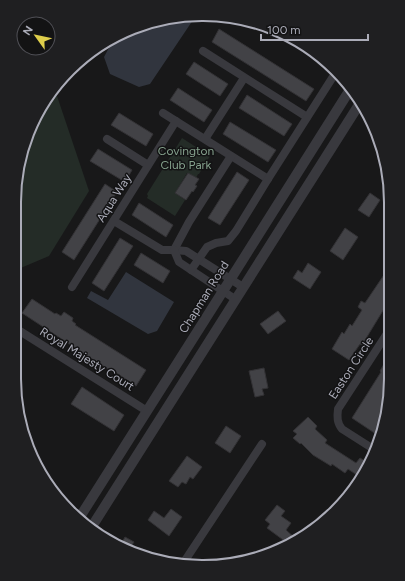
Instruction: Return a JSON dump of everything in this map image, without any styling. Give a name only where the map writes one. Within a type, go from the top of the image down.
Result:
[{"type":"street","points":[[203,51],[307,117]]},
{"type":"street","points":[[191,270],[207,247],[216,243],[228,241],[236,231],[333,76]]},
{"type":"street","points":[[205,139],[244,78]]},
{"type":"street","name":"Chapman Road","points":[[82,514],[347,94]]},
{"type":"street","points":[[94,523],[242,287],[357,108]]},
{"type":"street","points":[[164,113],[268,179]]},
{"type":"street","name":"Aqua Way","points":[[72,287],[176,121]]},
{"type":"street","points":[[107,139],[148,165]]},
{"type":"street","points":[[174,250],[189,222],[231,156]]},
{"type":"street","points":[[114,221],[162,250],[186,251],[242,287]]},
{"type":"street","points":[[174,250],[179,262],[236,298]]},
{"type":"street","name":"Royal Majesty Court","points":[[21,332],[147,411]]},
{"type":"street","name":"Easton Circle","points":[[370,447],[342,429],[338,424],[337,416],[338,409],[384,338]]},
{"type":"street","points":[[186,559],[262,444]]},
{"type":"green space","points":[[57,95],[89,191],[49,256],[21,268],[21,191],[24,167],[35,133],[45,112]]},
{"type":"green space","name":"Covington Club Park","points":[[182,138],[210,156],[196,178],[187,173],[175,193],[185,200],[175,216],[147,198],[147,194]]},
{"type":"shaded area","points":[[192,21],[150,84],[139,87],[110,74],[104,57],[109,47],[133,35],[167,24]]},
{"type":"shaded area","points":[[126,272],[174,302],[157,331],[148,334],[87,298],[91,291],[108,300]]},
{"type":"building","points":[[219,29],[314,89],[306,101],[212,42]]},
{"type":"building","points":[[194,62],[228,84],[220,96],[186,74]]},
{"type":"building","points":[[178,88],[212,110],[204,122],[170,100]]},
{"type":"building","points":[[247,95],[292,124],[284,136],[239,108]]},
{"type":"building","points":[[119,113],[153,134],[146,146],[111,125]]},
{"type":"building","points":[[230,122],[276,150],[268,162],[223,134]]},
{"type":"building","points":[[98,149],[132,170],[125,182],[90,161]]},
{"type":"building","points":[[237,172],[249,180],[220,225],[208,218]]},
{"type":"building","points":[[188,173],[199,179],[195,185],[197,186],[186,200],[175,193]]},
{"type":"building","points":[[105,184],[117,192],[74,260],[62,252]]},
{"type":"building","points":[[370,193],[380,200],[369,217],[358,210]]},
{"type":"building","points":[[139,203],[173,225],[166,237],[132,215]]},
{"type":"building","points":[[345,228],[358,237],[343,260],[330,251]]},
{"type":"building","points":[[120,238],[133,246],[104,291],[92,283]]},
{"type":"building","points":[[141,253],[170,271],[163,283],[134,265]]},
{"type":"building","points":[[308,263],[321,272],[310,289],[293,278],[298,270],[302,273]]},
{"type":"building","points":[[384,275],[384,309],[362,345],[360,344],[349,360],[332,349],[342,332],[344,334],[350,324],[352,326],[362,310],[358,307],[361,301],[365,303]]},
{"type":"building","points":[[32,299],[55,314],[56,313],[61,316],[64,312],[73,318],[72,321],[76,324],[75,325],[146,370],[136,386],[22,313]]},
{"type":"building","points":[[278,311],[286,321],[268,334],[260,324]]},
{"type":"building","points":[[384,364],[384,390],[381,414],[375,433],[352,418],[381,372],[380,371]]},
{"type":"building","points":[[264,368],[268,388],[262,389],[264,395],[255,397],[249,371]]},
{"type":"building","points":[[82,387],[124,415],[114,431],[71,404]]},
{"type":"building","points":[[308,417],[317,426],[315,429],[327,440],[325,443],[356,463],[360,458],[364,461],[356,474],[348,469],[345,473],[332,464],[331,466],[313,455],[301,443],[300,444],[293,438],[297,434],[293,431]]},
{"type":"building","points":[[226,426],[241,436],[230,453],[215,443]]},
{"type":"building","points":[[187,456],[202,467],[193,479],[190,477],[186,484],[182,482],[178,487],[169,481]]},
{"type":"building","points":[[277,505],[285,511],[281,516],[291,523],[286,530],[293,536],[284,541],[267,528],[270,524],[265,520]]},
{"type":"building","points":[[171,509],[182,517],[169,536],[148,520],[154,511],[164,518]]},
{"type":"building","points":[[125,537],[134,542],[132,545],[123,541]]}]
